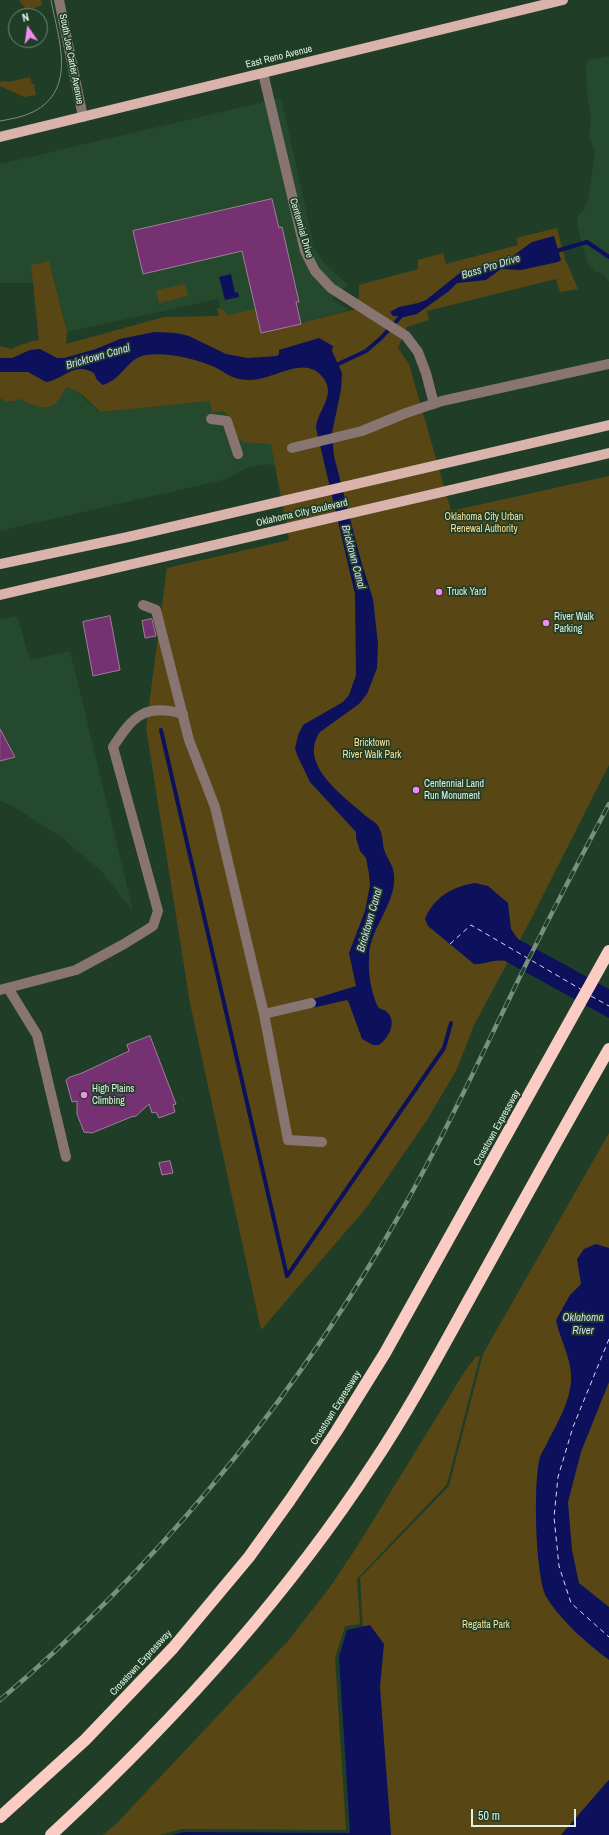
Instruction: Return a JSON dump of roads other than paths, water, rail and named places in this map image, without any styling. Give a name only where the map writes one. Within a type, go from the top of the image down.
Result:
[{"type":"highway","name":"Crosstown Expressway","points":[[0,1817],[85,1740],[136,1687],[173,1648],[253,1551],[336,1432],[385,1353],[609,951]]},
{"type":"highway","points":[[52,1835],[156,1735],[241,1640],[318,1541],[373,1464],[418,1391],[609,1049]]},
{"type":"main road","name":"East Reno Avenue","points":[[0,137],[561,0]]},
{"type":"main road","name":"Oklahoma City Boulevard","points":[[0,564],[248,509],[609,424]]},
{"type":"main road","name":"Oklahoma City Boulevard","points":[[0,595],[255,537],[609,453]]},
{"type":"street","name":"South Joe Carter Avenue","points":[[59,0],[83,117]]},
{"type":"street","name":"Centennial Drive","points":[[263,73],[299,229],[310,262],[322,279],[331,288],[406,336],[418,352],[426,373],[434,404]]},
{"type":"street","points":[[292,448],[362,431],[406,413],[434,404],[609,364]]},
{"type":"street","points":[[211,419],[227,421],[238,454]]},
{"type":"street","points":[[143,605],[156,610],[189,740],[215,807],[264,1014],[288,1140],[322,1142]]},
{"type":"street","points":[[66,1158],[37,1035],[4,989],[76,970],[124,944],[153,926],[158,911],[113,747],[126,726],[145,712],[166,710],[183,714]]},
{"type":"street","points":[[264,1014],[311,1003]]},
{"type":"water","points":[[554,236],[561,260],[558,262],[521,270],[501,269],[486,280],[457,283],[449,291],[417,314],[404,317],[393,316],[390,312],[399,307],[426,300],[461,272],[507,260],[532,242]]},
{"type":"water","points":[[231,274],[235,293],[238,292],[239,297],[225,300],[219,277]]},
{"type":"water","name":"Bricktown Canal","points":[[154,332],[176,333],[189,336],[226,354],[248,358],[277,356],[279,354],[279,350],[319,338],[333,346],[332,351],[342,373],[341,390],[332,433],[334,456],[361,561],[373,599],[378,644],[377,668],[367,694],[359,704],[320,732],[315,744],[315,756],[319,768],[326,779],[347,800],[378,826],[382,834],[385,852],[394,874],[394,885],[391,896],[373,936],[369,957],[370,981],[375,1000],[380,1009],[386,1011],[390,1015],[392,1024],[389,1034],[379,1045],[373,1045],[362,1039],[347,1000],[312,1008],[310,1000],[356,986],[349,953],[365,911],[370,885],[366,858],[360,851],[356,838],[356,832],[310,782],[295,749],[298,735],[303,725],[343,702],[349,695],[356,675],[355,594],[316,428],[328,391],[324,379],[316,371],[308,368],[299,368],[259,379],[242,379],[233,377],[197,360],[162,354],[146,355],[134,360],[115,378],[103,385],[97,380],[94,373],[80,369],[69,372],[52,381],[46,382],[28,372],[0,372],[0,358],[12,358],[30,350],[40,349],[57,358],[64,358],[96,349],[120,339]]},
{"type":"water","points":[[475,883],[488,886],[508,903],[511,929],[518,939],[609,989],[609,1018],[505,961],[474,964],[428,926],[425,919],[433,905],[439,899],[452,890]]},
{"type":"water","name":"Oklahoma River","points":[[596,1244],[609,1248],[609,1382],[581,1452],[568,1502],[572,1550],[579,1583],[609,1607],[609,1660],[584,1640],[559,1615],[547,1598],[540,1571],[536,1529],[536,1486],[540,1457],[562,1412],[568,1397],[571,1382],[570,1366],[556,1320],[570,1295],[581,1284],[577,1259],[584,1249]]},
{"type":"water","points":[[370,1625],[384,1644],[380,1687],[391,1835],[172,1835],[184,1832],[350,1833],[339,1657],[347,1630]]},
{"type":"water","points":[[609,1780],[609,1835],[561,1835],[606,1783]]},
{"type":"waterway","name":"Bass Pro Drive","points":[[553,252],[587,242],[609,257]]},
{"type":"waterway","name":"Bass Pro Drive","points":[[334,366],[366,351],[381,338],[404,313]]},
{"type":"waterway","points":[[161,730],[287,1276]]},
{"type":"waterway","points":[[287,1276],[444,1048],[451,1023]]},
{"type":"tram line","points":[[0,121],[21,117],[33,112],[47,102],[56,90],[62,62],[51,0]]},
{"type":"railway","points":[[0,1700],[56,1651],[161,1544],[211,1487],[258,1429],[302,1368],[344,1306],[383,1243],[418,1181],[451,1118],[537,942],[609,804]]},
{"type":"place","name":"Truck Yard","points":[[439,592]]},
{"type":"place","name":"River Walk Parking","points":[[546,623]]},
{"type":"place","name":"Centennial Land Run Monument","points":[[416,790]]},
{"type":"place","name":"High Plains Climbing","points":[[84,1095]]},
{"type":"park label","name":"Oklahoma City Urban Renewal Authority","points":[[484,522]]},
{"type":"park label","name":"Bricktown River Walk Park","points":[[372,748]]},
{"type":"park label","name":"Regatta Park","points":[[486,1625]]}]
